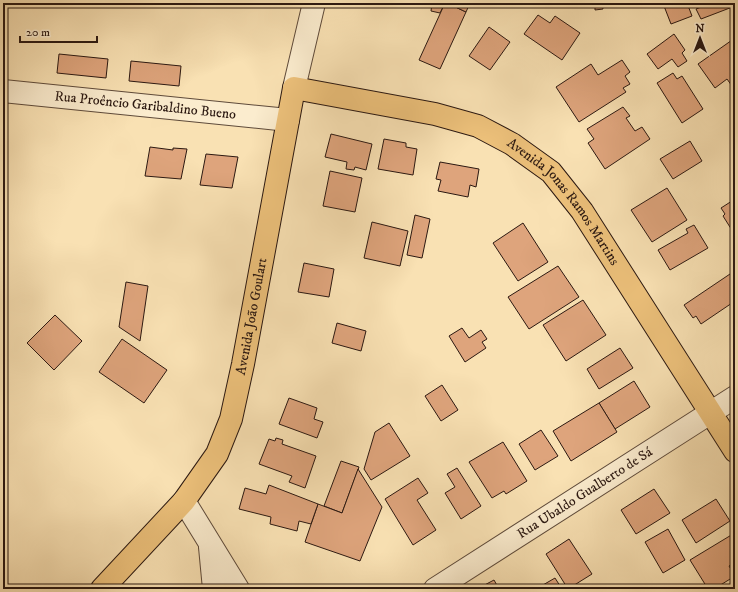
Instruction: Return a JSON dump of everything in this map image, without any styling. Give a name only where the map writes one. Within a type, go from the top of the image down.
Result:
[{"type":"main road","name":"Avenida João Goulart","points":[[102,589],[184,501],[217,454],[231,419],[245,356],[294,88]]},
{"type":"main road","name":"Avenida Jonas Ramos Martins","points":[[294,88],[435,114],[478,126],[512,144],[550,172],[582,210],[735,451]]},
{"type":"street","name":"Avenida João Goulart","points":[[294,88],[314,3]]},
{"type":"street","name":"Rua Proêncio Garibaldino Bueno","points":[[3,91],[288,120]]},
{"type":"street","name":"Rua Ubaldo Gualberto de Sá","points":[[435,589],[735,397]]},
{"type":"street","points":[[184,501],[238,589]]},
{"type":"street","points":[[210,544],[214,589]]},
{"type":"building","points":[[432,3],[445,3],[440,13],[431,11]]},
{"type":"building","points":[[445,3],[466,12],[440,69],[419,60]]},
{"type":"building","points":[[447,3],[470,3],[466,12]]},
{"type":"building","points":[[579,3],[602,3],[603,9],[595,10],[595,4],[579,6]]},
{"type":"building","points":[[672,3],[687,3],[692,16],[671,24],[664,6]]},
{"type":"building","points":[[703,3],[734,3],[735,6],[701,19],[696,9],[704,6]]},
{"type":"building","points":[[538,15],[550,23],[555,16],[580,33],[562,60],[524,34]]},
{"type":"building","points":[[489,27],[510,42],[490,70],[469,56]]},
{"type":"building","points":[[674,34],[685,50],[682,53],[687,61],[678,67],[672,59],[658,69],[647,54]]},
{"type":"building","points":[[735,38],[735,83],[732,86],[727,79],[715,88],[698,64]]},
{"type":"building","points":[[59,54],[108,59],[106,78],[57,73]]},
{"type":"building","points":[[622,60],[630,72],[625,76],[630,84],[623,88],[626,92],[579,122],[556,87],[591,64],[598,75]]},
{"type":"building","points":[[131,61],[181,66],[179,86],[129,81]]},
{"type":"building","points":[[673,73],[677,79],[682,76],[703,109],[682,123],[657,83]]},
{"type":"building","points":[[623,107],[630,116],[626,118],[635,131],[642,127],[650,139],[605,169],[588,143],[594,139],[587,129]]},
{"type":"building","points":[[331,134],[372,144],[366,170],[355,167],[354,170],[346,169],[347,162],[325,157]]},
{"type":"building","points":[[384,139],[406,143],[406,147],[417,149],[413,175],[378,169]]},
{"type":"building","points":[[690,141],[702,161],[673,179],[660,159]]},
{"type":"building","points":[[150,147],[173,150],[173,148],[187,149],[181,179],[145,176]]},
{"type":"building","points":[[206,154],[238,157],[232,188],[200,185]]},
{"type":"building","points":[[440,162],[479,169],[476,187],[470,185],[468,197],[438,191],[441,180],[436,179]]},
{"type":"building","points":[[330,171],[362,178],[355,212],[323,206]]},
{"type":"building","points":[[667,188],[687,220],[652,242],[631,210]]},
{"type":"building","points":[[735,199],[735,235],[723,216],[725,214],[721,208]]},
{"type":"building","points":[[415,215],[430,219],[422,258],[407,255]]},
{"type":"building","points":[[372,222],[408,231],[400,266],[364,258]]},
{"type":"building","points":[[523,223],[548,262],[518,281],[493,243]]},
{"type":"building","points":[[694,225],[708,248],[670,270],[658,250],[688,233],[686,229]]},
{"type":"building","points":[[304,263],[334,269],[329,297],[298,292]]},
{"type":"building","points":[[558,266],[579,297],[529,329],[508,297]]},
{"type":"building","points":[[730,274],[735,281],[735,301],[701,324],[696,316],[693,318],[684,305]]},
{"type":"building","points":[[126,282],[148,286],[140,341],[119,327]]},
{"type":"building","points":[[583,300],[606,335],[566,361],[543,325]]},
{"type":"building","points":[[55,315],[82,341],[54,370],[27,343]]},
{"type":"building","points":[[337,323],[366,331],[361,351],[332,343]]},
{"type":"building","points":[[462,328],[469,338],[481,330],[487,339],[482,342],[486,348],[465,362],[449,336]]},
{"type":"building","points":[[122,339],[167,370],[144,403],[99,372]]},
{"type":"building","points":[[620,348],[633,368],[599,389],[587,369]]},
{"type":"building","points":[[634,381],[650,407],[615,429],[599,403]]},
{"type":"building","points":[[442,385],[458,410],[441,421],[425,396]]},
{"type":"building","points":[[289,398],[317,408],[314,419],[323,422],[317,438],[279,424]]},
{"type":"building","points":[[599,403],[617,432],[571,461],[553,431]]},
{"type":"building","points":[[389,423],[410,456],[371,480],[364,469],[375,432]]},
{"type":"building","points":[[541,430],[558,456],[535,470],[519,444]]},
{"type":"building","points":[[276,438],[283,440],[282,444],[316,456],[305,488],[289,482],[292,476],[259,464],[269,439],[275,441]]},
{"type":"building","points":[[503,442],[527,481],[506,494],[504,491],[492,498],[469,462]]},
{"type":"building","points":[[341,461],[359,467],[342,513],[324,506]]},
{"type":"building","points":[[457,468],[481,506],[461,519],[445,493],[455,487],[447,474]]},
{"type":"building","points":[[358,469],[382,507],[360,561],[305,542],[318,504],[342,513]]},
{"type":"building","points":[[418,478],[428,493],[417,500],[436,530],[413,545],[385,499]]},
{"type":"building","points":[[269,485],[318,504],[311,524],[299,521],[297,531],[270,524],[271,517],[239,509],[245,488],[266,494]]},
{"type":"building","points":[[654,489],[670,513],[636,534],[621,510]]},
{"type":"building","points":[[716,499],[730,521],[696,543],[682,520]]},
{"type":"building","points":[[668,529],[685,560],[663,573],[645,542]]},
{"type":"building","points":[[733,534],[735,536],[735,562],[729,566],[735,576],[714,589],[708,589],[690,560]]},
{"type":"building","points":[[569,539],[592,574],[568,589],[546,554]]},
{"type":"building","points":[[555,578],[562,589],[536,589]]},
{"type":"building","points":[[494,580],[499,589],[477,589]]},
{"type":"building","points":[[735,581],[735,589],[722,589]]}]
